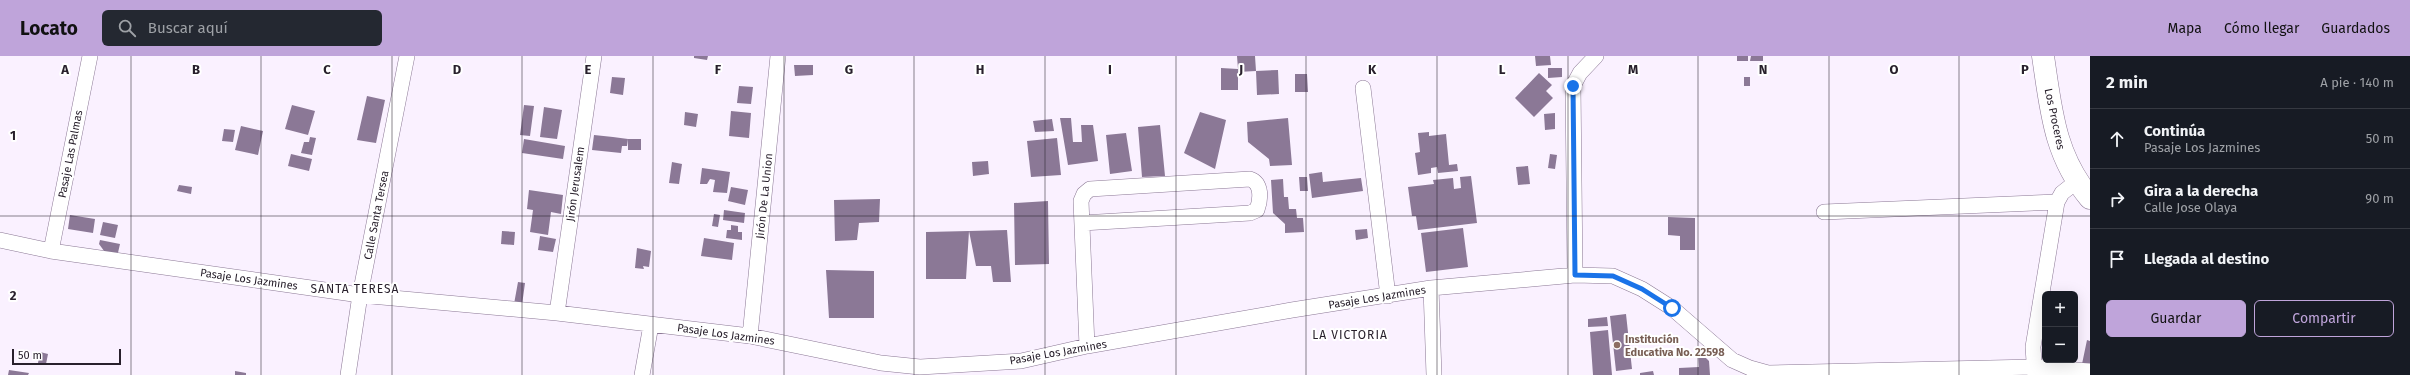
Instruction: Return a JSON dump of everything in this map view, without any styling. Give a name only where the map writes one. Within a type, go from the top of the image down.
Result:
[{"type":"street","name":"Pasaje Las Palmas","points":[[51,251],[90,56]]},
{"type":"street","name":"Calle Santa Tersea","points":[[348,375],[360,294],[407,56]]},
{"type":"street","name":"Jirón Jerusalem","points":[[557,313],[594,56]]},
{"type":"street","name":"Jirón De La Union","points":[[750,336],[778,56]]},
{"type":"street","points":[[1575,275],[1573,86],[1580,73],[1596,56]]},
{"type":"street","name":"Los Proceres","points":[[2043,56],[2052,117],[2061,153],[2076,182],[2090,198]]},
{"type":"street","points":[[1362,88],[1388,296]]},
{"type":"street","points":[[1082,224],[1250,213],[1257,210],[1260,202],[1258,186],[1255,181],[1250,179],[1090,189],[1084,194],[1081,202],[1087,346]]},
{"type":"street","points":[[2034,371],[2033,348],[2057,202],[2062,193],[2076,182]]},
{"type":"street","points":[[1824,212],[2057,202]]},
{"type":"street","name":"Pasaje Los Jazmines","points":[[0,240],[51,251],[360,294],[557,313],[750,336],[881,363],[920,367],[1021,360],[1087,346],[1292,310],[1431,288],[1575,275],[1613,276],[1642,289],[1672,308],[1732,360],[1750,368],[1768,373],[2090,371]]},
{"type":"street","points":[[1431,288],[1434,375]]},
{"type":"street","points":[[642,375],[651,324]]},
{"type":"building","points":[[694,56],[708,56],[707,60],[694,58]]},
{"type":"building","points":[[1237,56],[1255,56],[1256,71],[1238,72],[1238,90],[1221,90],[1221,68],[1238,69]]},
{"type":"building","points":[[1535,56],[1550,56],[1551,65],[1536,66]]},
{"type":"building","points":[[1737,56],[1748,56],[1748,61],[1737,61]]},
{"type":"building","points":[[1751,56],[1763,56],[1763,61],[1750,61]]},
{"type":"building","points":[[794,65],[813,65],[813,75],[795,76]]},
{"type":"building","points":[[1548,68],[1562,68],[1562,77],[1548,78]]},
{"type":"building","points":[[1278,70],[1279,94],[1257,95],[1256,71]]},
{"type":"building","points":[[1539,73],[1552,85],[1546,91],[1553,98],[1534,117],[1515,98]]},
{"type":"building","points":[[1295,74],[1307,74],[1308,92],[1295,92]]},
{"type":"building","points":[[612,77],[625,78],[623,95],[610,93]]},
{"type":"building","points":[[1744,77],[1750,77],[1750,86],[1744,86]]},
{"type":"building","points":[[739,86],[753,87],[751,104],[737,103]]},
{"type":"building","points":[[367,96],[385,100],[376,143],[357,140]]},
{"type":"building","points":[[292,105],[315,111],[308,135],[285,129]]},
{"type":"building","points":[[524,105],[534,106],[530,136],[520,135]]},
{"type":"building","points":[[544,107],[562,110],[557,139],[540,137]]},
{"type":"building","points":[[731,111],[751,113],[749,138],[729,136]]},
{"type":"building","points":[[685,112],[698,114],[696,127],[684,125]]},
{"type":"building","points":[[1200,112],[1226,120],[1215,169],[1184,153]]},
{"type":"building","points":[[1555,113],[1555,129],[1545,130],[1544,114]]},
{"type":"building","points":[[1060,118],[1071,118],[1073,142],[1082,142],[1081,125],[1093,125],[1098,161],[1068,165]]},
{"type":"building","points":[[1288,118],[1292,165],[1270,166],[1269,159],[1248,142],[1247,122]]},
{"type":"building","points":[[1052,119],[1054,131],[1035,132],[1033,121]]},
{"type":"building","points":[[1160,125],[1165,176],[1142,177],[1138,127]]},
{"type":"building","points":[[241,126],[263,131],[258,155],[235,150]]},
{"type":"building","points":[[224,129],[235,130],[233,142],[222,141]]},
{"type":"building","points":[[1429,132],[1429,136],[1446,134],[1449,165],[1457,164],[1458,171],[1438,173],[1437,167],[1431,168],[1431,173],[1418,175],[1415,153],[1420,152],[1418,133]]},
{"type":"building","points":[[1126,133],[1132,171],[1110,174],[1106,135]]},
{"type":"building","points":[[594,135],[628,139],[627,146],[622,146],[621,153],[592,150]]},
{"type":"building","points":[[310,137],[316,138],[312,155],[301,153],[304,142],[309,142]]},
{"type":"building","points":[[1057,138],[1061,175],[1031,177],[1027,141]]},
{"type":"building","points":[[524,139],[565,146],[563,159],[522,153]]},
{"type":"building","points":[[628,139],[641,139],[641,150],[628,150]]},
{"type":"building","points":[[291,154],[312,159],[309,171],[288,166]]},
{"type":"building","points":[[1550,154],[1557,155],[1555,169],[1548,168]]},
{"type":"building","points":[[988,161],[989,174],[973,176],[972,162]]},
{"type":"building","points":[[672,162],[682,164],[679,184],[669,183]]},
{"type":"building","points":[[1528,166],[1530,184],[1518,185],[1516,167]]},
{"type":"building","points":[[702,168],[730,172],[727,193],[713,192],[715,180],[710,179],[707,184],[700,184]]},
{"type":"building","points":[[1322,172],[1323,182],[1361,178],[1363,191],[1312,198],[1309,174]]},
{"type":"building","points":[[1471,176],[1477,223],[1418,230],[1416,216],[1412,216],[1408,187],[1434,184],[1433,180],[1453,178],[1454,189],[1461,188],[1460,177]]},
{"type":"building","points":[[1299,177],[1307,177],[1308,191],[1300,191]]},
{"type":"building","points":[[1283,179],[1284,197],[1288,197],[1289,209],[1296,209],[1297,218],[1303,218],[1304,232],[1285,233],[1285,224],[1273,213],[1271,180]]},
{"type":"building","points":[[179,185],[192,187],[191,194],[177,191]]},
{"type":"building","points":[[731,187],[748,190],[745,205],[728,201]]},
{"type":"building","points":[[529,190],[563,195],[561,214],[551,212],[548,235],[530,232],[533,210],[527,209]]},
{"type":"building","points":[[880,199],[879,222],[859,223],[857,240],[835,241],[834,200]]},
{"type":"building","points":[[1048,201],[1049,264],[1015,265],[1014,203]]},
{"type":"building","points":[[724,210],[745,213],[744,223],[723,220]]},
{"type":"building","points":[[714,214],[720,215],[718,227],[712,226]]},
{"type":"building","points":[[70,215],[95,219],[93,233],[68,229]]},
{"type":"building","points":[[1668,217],[1695,218],[1695,250],[1680,250],[1680,236],[1668,235]]},
{"type":"building","points":[[103,222],[118,225],[115,238],[100,235]]},
{"type":"building","points":[[731,225],[738,226],[738,232],[742,232],[742,240],[726,238],[727,230],[731,230]]},
{"type":"building","points":[[1463,228],[1468,267],[1426,272],[1421,233]]},
{"type":"building","points":[[1367,229],[1368,238],[1356,240],[1355,230]]},
{"type":"building","points":[[1007,230],[1011,282],[993,282],[991,266],[976,266],[969,231]]},
{"type":"building","points":[[502,231],[515,232],[514,245],[501,244]]},
{"type":"building","points":[[969,231],[966,279],[926,279],[926,232]]},
{"type":"building","points":[[540,236],[556,239],[553,252],[538,250]]},
{"type":"building","points":[[704,238],[734,243],[732,260],[701,256]]},
{"type":"building","points":[[100,240],[120,244],[117,257],[107,255],[99,244]]},
{"type":"building","points":[[637,248],[651,251],[649,267],[643,266],[644,269],[635,268]]},
{"type":"building","points":[[826,270],[874,271],[874,318],[829,318]]},
{"type":"building","points":[[518,282],[525,283],[522,305],[514,304]]},
{"type":"building","points":[[1626,314],[1632,369],[1616,371],[1610,316]]},
{"type":"building","points":[[1607,317],[1608,326],[1588,327],[1588,319]]},
{"type":"building","points":[[1608,330],[1612,375],[1593,375],[1590,332]]},
{"type":"building","points":[[2087,340],[2090,341],[2090,365],[2082,364]]},
{"type":"building","points":[[1698,350],[1709,361],[1710,375],[1679,375],[1679,368],[1699,367]]},
{"type":"building","points":[[40,352],[48,354],[46,364],[38,363]]},
{"type":"building","points":[[2051,363],[2071,363],[2070,367]]},
{"type":"building","points":[[9,370],[29,373],[28,375],[8,375]]},
{"type":"building","points":[[235,371],[246,373],[246,375],[235,375]]},
{"type":"building","points":[[1653,371],[1654,375],[1640,375],[1640,373]]},
{"type":"place","name":"Institución Educativa No. 22598","points":[[1617,345]]},
{"type":"district","name":"SANTA TERESA","points":[[355,289]]},
{"type":"district","name":"LA VICTORIA","points":[[1350,335]]},
{"type":"route","points":[[1573,86],[1575,275],[1613,276],[1642,289],[1672,308]]}]
